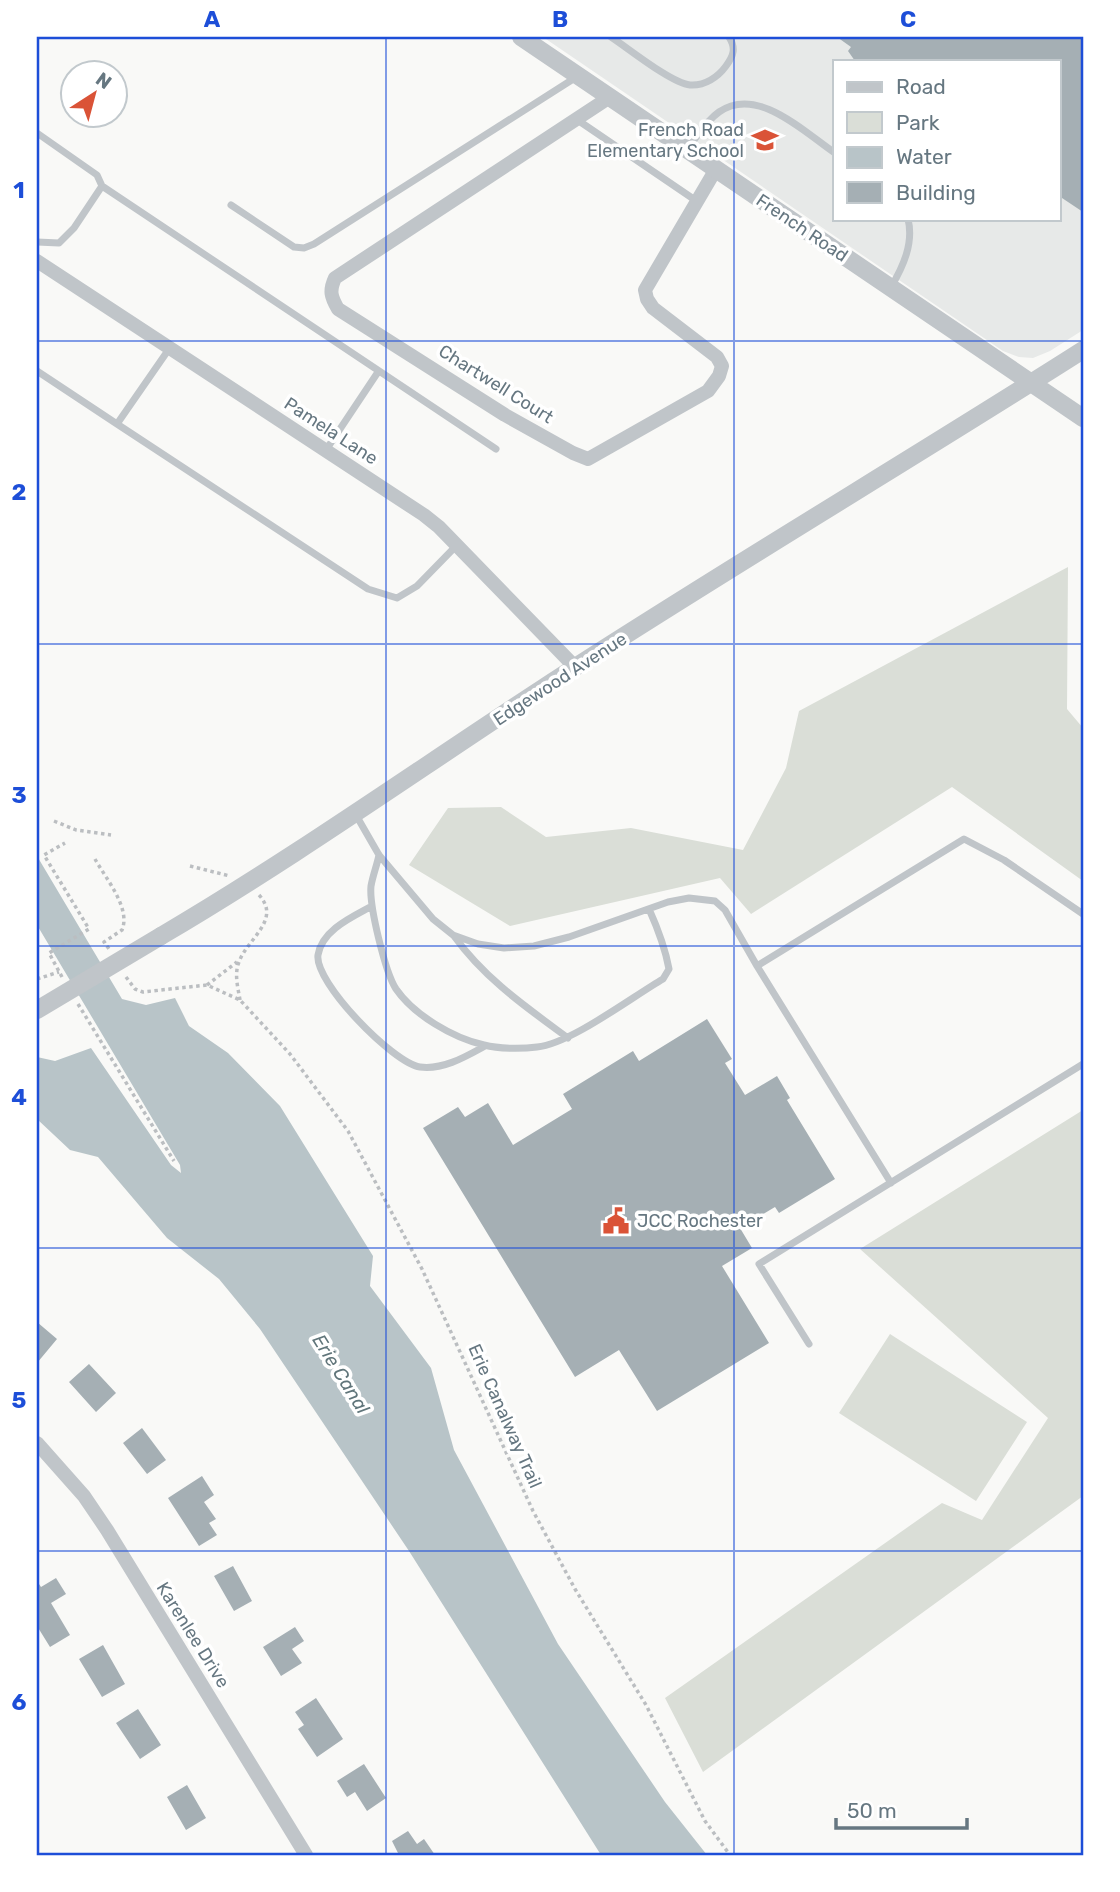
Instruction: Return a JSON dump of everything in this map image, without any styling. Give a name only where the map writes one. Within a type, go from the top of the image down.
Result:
[{"type":"street","name":"French Road","points":[[521,37],[1083,418]]},
{"type":"street","name":"Chartwell Court","points":[[610,97],[335,278],[331,296],[338,309],[506,415],[588,459],[708,391],[719,376],[722,366],[718,357],[653,308],[645,290],[716,169]]},
{"type":"street","name":"Pamela Lane","points":[[37,261],[424,515],[457,545],[576,668]]},
{"type":"street","name":"Edgewood Avenue","points":[[37,1010],[233,894],[576,668],[1083,350]]},
{"type":"street","name":"Karenlee Drive","points":[[37,1443],[84,1496],[107,1530],[306,1855]]},
{"type":"lane","points":[[611,37],[675,80],[690,85],[709,82],[721,73],[733,57],[734,44],[729,37]]},
{"type":"lane","points":[[231,205],[294,247],[304,248],[579,76]]},
{"type":"lane","points":[[687,149],[717,113],[738,103],[759,105],[774,111],[833,152]]},
{"type":"lane","points":[[576,119],[699,202]]},
{"type":"lane","points":[[37,133],[97,175],[102,186],[496,449]]},
{"type":"lane","points":[[37,242],[59,243],[74,228],[102,186]]},
{"type":"lane","points":[[891,288],[903,267],[908,247],[908,220]]},
{"type":"lane","points":[[117,424],[169,349]]},
{"type":"lane","points":[[37,371],[369,589],[397,598],[417,586],[457,545]]},
{"type":"lane","points":[[326,450],[378,372]]},
{"type":"lane","points":[[356,815],[379,855],[433,919],[453,935],[491,979],[568,1038]]},
{"type":"lane","points":[[757,966],[964,839],[1004,860],[1083,914]]},
{"type":"lane","points":[[379,855],[371,887],[372,906],[389,978],[408,1004],[456,1035],[485,1046],[539,1047],[568,1038],[663,979],[669,969],[662,936],[649,909]]},
{"type":"lane","points":[[453,935],[478,944],[504,948],[534,946],[689,898],[715,901],[725,910],[891,1183]]},
{"type":"lane","points":[[372,906],[345,920],[327,936],[318,955],[320,970],[354,1017],[384,1046],[410,1065],[439,1067],[485,1046]]},
{"type":"lane","points":[[809,1344],[759,1264],[1083,1065]]},
{"type":"path","points":[[54,821],[76,830],[111,835]]},
{"type":"path","points":[[65,843],[44,855],[89,929],[49,953],[66,984]]},
{"type":"path","points":[[95,859],[122,906],[124,916],[122,930],[104,942],[111,952]]},
{"type":"path","points":[[190,866],[231,876]]},
{"type":"path","points":[[124,973],[135,989],[143,992],[207,985],[239,961],[265,922],[267,906],[261,897]]},
{"type":"path","points":[[239,961],[236,975],[240,1000]]},
{"type":"path","points":[[37,979],[59,972]]},
{"type":"path","name":"Erie Canalway Trail","points":[[207,985],[240,1000],[290,1054],[348,1132],[422,1269],[533,1511],[575,1589],[646,1706],[705,1821],[730,1855]]},
{"type":"path","points":[[73,996],[174,1161]]},
{"type":"shaded area","name":"French Road Elementary School","points":[[543,37],[1083,37],[1083,330],[1050,351],[1033,358],[1019,357],[1003,351]]},
{"type":"green space","points":[[1068,567],[1067,709],[1083,728],[1083,881],[952,787],[751,914],[720,878],[510,926],[409,865],[448,808],[501,807],[546,837],[631,828],[743,850],[786,768],[799,711]]},
{"type":"green space","points":[[1083,1110],[1083,1496],[703,1772],[665,1698],[942,1503],[982,1520],[1048,1418],[860,1249]]},
{"type":"green space","points":[[890,1334],[1027,1422],[976,1501],[839,1413]]},
{"type":"water","name":"Erie Canal","points":[[37,856],[122,999],[146,1005],[175,998],[189,1026],[228,1053],[280,1106],[373,1256],[370,1286],[431,1368],[454,1450],[558,1644],[665,1802],[707,1855],[601,1855],[409,1551],[260,1329],[219,1279],[167,1238],[98,1157],[70,1150],[37,1119],[37,1057],[55,1061],[91,1048],[171,1165],[181,1173],[180,1165],[37,925]]},
{"type":"building","points":[[837,37],[1083,37],[1083,212],[1060,197],[1060,60],[854,60],[848,51],[851,47]]},
{"type":"building","name":"JCC Rochester","points":[[707,1019],[732,1059],[725,1063],[745,1095],[777,1076],[790,1098],[787,1100],[835,1179],[779,1213],[775,1207],[740,1228],[752,1248],[722,1266],[769,1343],[657,1411],[619,1350],[575,1377],[423,1128],[458,1107],[465,1117],[488,1103],[513,1145],[572,1109],[563,1094],[633,1051],[639,1061]]},
{"type":"building","points":[[37,1322],[57,1339],[37,1363]]},
{"type":"building","points":[[89,1364],[116,1393],[96,1412],[69,1382]]},
{"type":"building","points":[[142,1428],[166,1460],[147,1474],[123,1443]]},
{"type":"building","points":[[202,1476],[214,1495],[204,1502],[216,1519],[209,1523],[217,1535],[199,1546],[168,1498]]},
{"type":"building","points":[[233,1566],[252,1601],[234,1611],[214,1576]]},
{"type":"building","points":[[56,1578],[66,1594],[51,1603],[70,1635],[50,1647],[37,1626],[37,1581],[41,1587]]},
{"type":"building","points":[[295,1627],[304,1641],[292,1649],[302,1663],[281,1676],[263,1647]]},
{"type":"building","points":[[103,1645],[125,1684],[102,1697],[79,1659]]},
{"type":"building","points":[[316,1698],[343,1739],[317,1757],[298,1729],[304,1725],[295,1712]]},
{"type":"building","points":[[138,1709],[161,1745],[140,1759],[116,1723]]},
{"type":"building","points":[[364,1764],[386,1798],[367,1811],[355,1792],[347,1797],[337,1781]]},
{"type":"building","points":[[187,1785],[206,1818],[186,1830],[167,1797]]},
{"type":"building","points":[[408,1831],[417,1844],[424,1839],[435,1855],[399,1855],[392,1841]]},
{"type":"place","name":"French Road Elementary School","points":[[765,140]]},
{"type":"place","name":"JCC Rochester","points":[[616,1221]]}]
